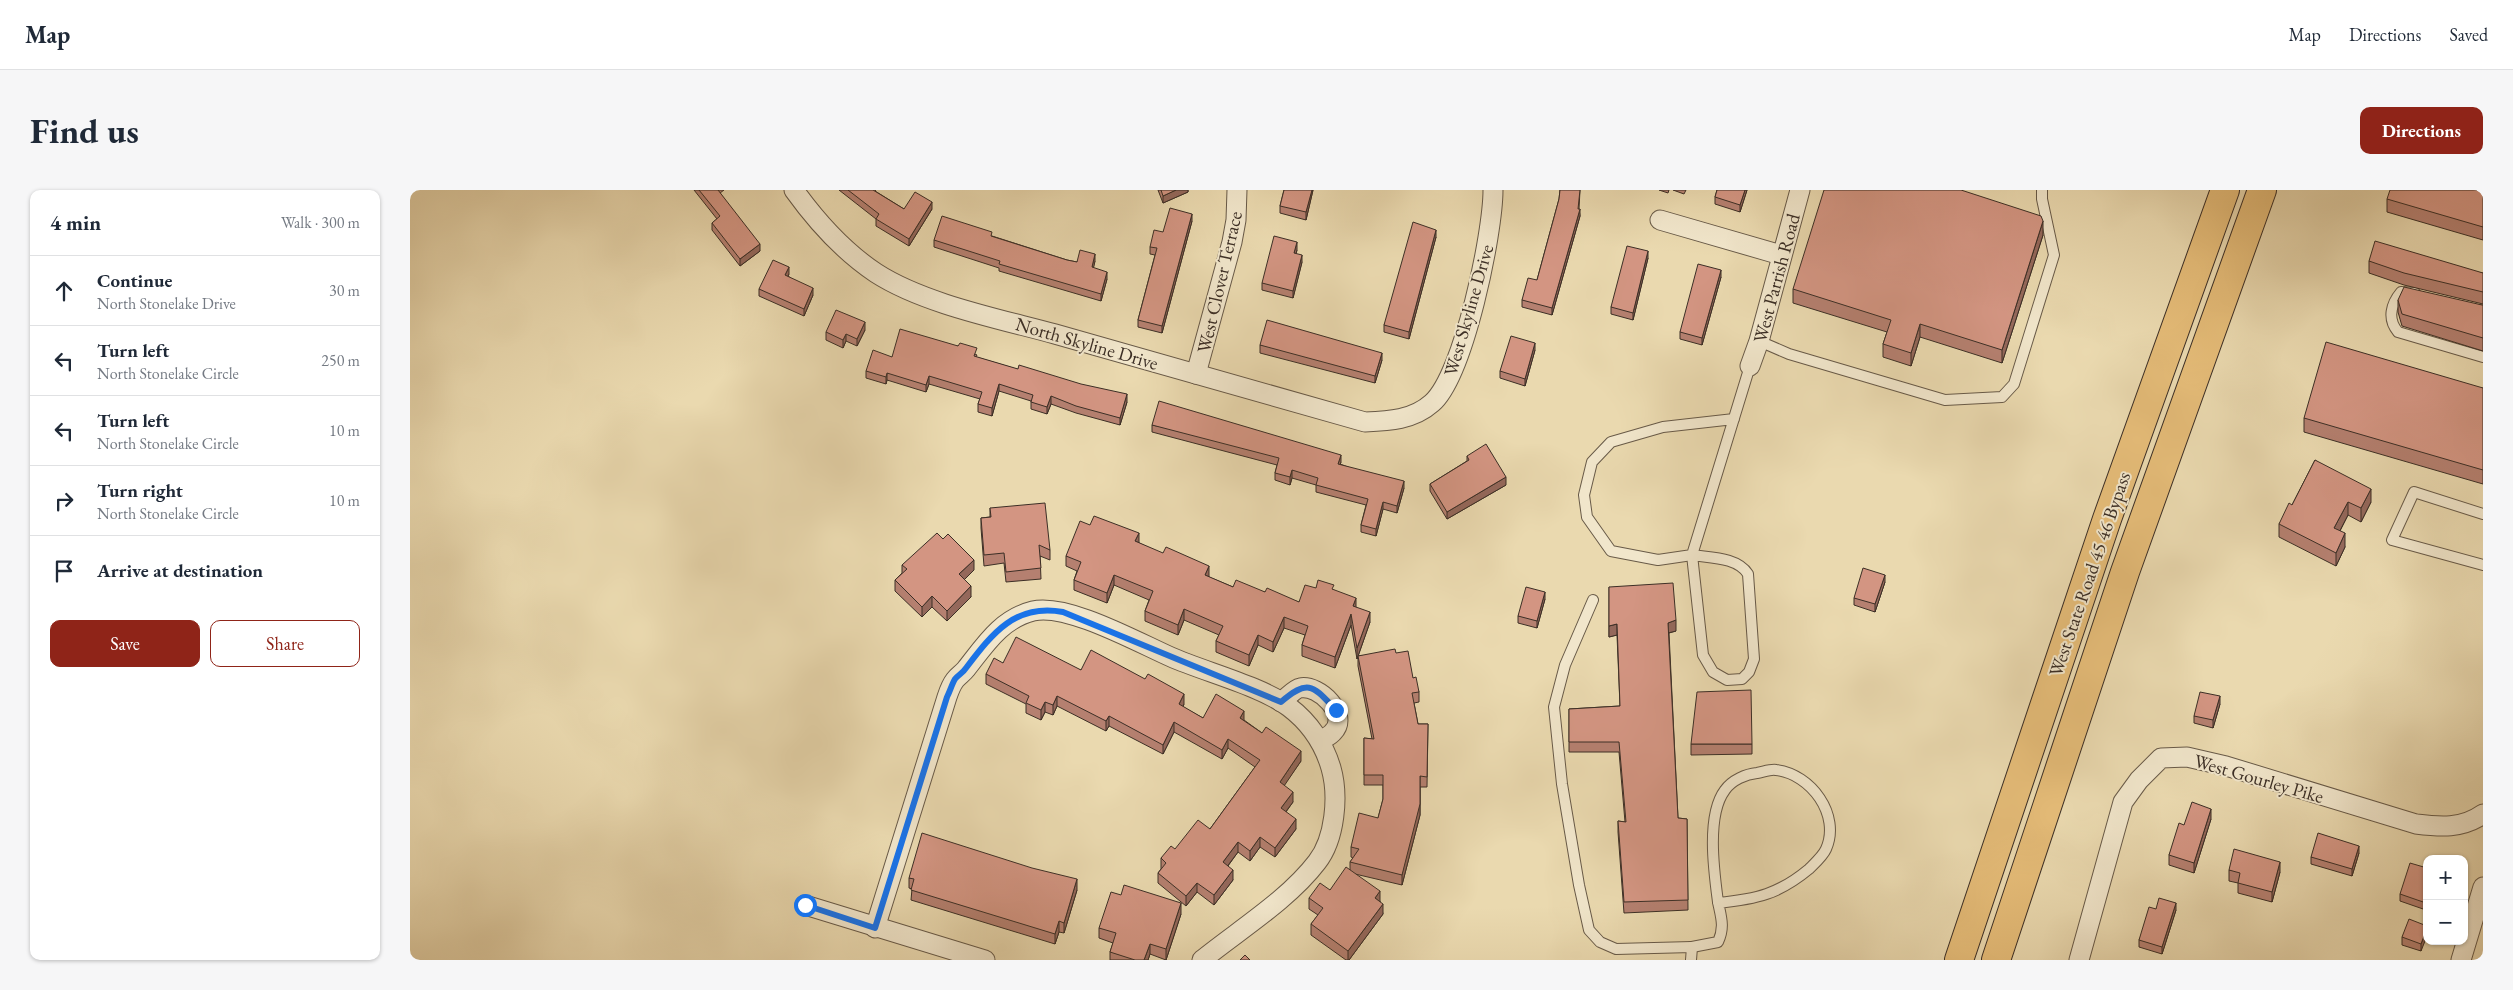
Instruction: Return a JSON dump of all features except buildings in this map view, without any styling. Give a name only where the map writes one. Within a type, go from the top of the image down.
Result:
[{"type":"highway","name":"West State Road 45 46 Bypass","points":[[1959,960],[2107,518],[2225,190]]},
{"type":"highway","name":"West State Road 45 46 Bypass","points":[[1996,960],[2128,563],[2262,190]]},
{"type":"highway","points":[[2019,778],[2030,799],[2036,840]]},
{"type":"street","name":"North Skyline Drive","points":[[794,190],[828,233],[855,257],[877,274],[908,289],[979,313],[1365,422],[1391,421],[1415,415]]},
{"type":"street","name":"West Clover Terrace","points":[[1196,374],[1232,242],[1236,220],[1237,190]]},
{"type":"street","name":"West Skyline Drive","points":[[1415,415],[1433,403],[1441,393],[1456,364],[1484,263],[1491,225],[1493,190]]},
{"type":"street","name":"West Parrish Road","points":[[1750,366],[1759,342],[1800,190]]},
{"type":"street","points":[[1660,220],[1781,255]]},
{"type":"street","points":[[875,928],[947,697],[955,679],[965,670],[986,641],[1020,615],[1049,609],[1076,616],[1281,702],[1306,721],[1320,741],[1334,780],[1336,808],[1331,830],[1318,861],[1296,886],[1202,960]]},
{"type":"street","points":[[1281,702],[1298,688],[1310,688],[1318,692],[1336,710],[1338,723],[1334,732],[1320,741]]},
{"type":"street","name":"West Gourley Pike","points":[[2079,960],[2123,802],[2139,780],[2162,758],[2187,757],[2226,766],[2416,824],[2448,828],[2480,821]]},
{"type":"street","points":[[2460,960],[2483,887]]},
{"type":"street","points":[[805,905],[875,928],[985,960]]},
{"type":"lane","points":[[1759,342],[1789,354],[1945,400],[2002,397],[2014,384],[2054,255],[2042,220],[2042,190]]},
{"type":"lane","points":[[2429,297],[2401,292],[2396,298],[2391,315],[2391,324],[2398,332],[2483,356]]},
{"type":"lane","points":[[1734,419],[1663,427],[1611,442],[1592,462],[1584,495],[1587,517],[1611,551],[1658,560],[1692,555],[1734,562],[1744,566],[1748,574],[1754,659],[1749,672],[1742,679],[1727,680],[1713,672],[1703,655],[1692,555],[1734,419],[1750,366]]},
{"type":"lane","points":[[2483,514],[2414,492],[2392,540],[2483,565]]},
{"type":"lane","points":[[1593,600],[1565,665],[1554,707],[1562,784],[1579,885],[1589,930],[1600,942],[1616,949],[1692,947],[1718,942],[1724,929],[1718,903],[1713,863],[1713,822],[1725,790],[1746,774],[1776,770],[1804,781],[1822,800],[1831,822],[1826,848],[1813,864],[1789,885],[1750,899],[1718,903]]},
{"type":"lane","points":[[1691,960],[1692,947]]},
{"type":"route","points":[[805,905],[875,928],[947,697],[955,679],[965,670],[986,641],[1020,615],[1049,609],[1063,612],[1271,696],[1281,702],[1298,688],[1310,688],[1318,692],[1336,710]]}]
